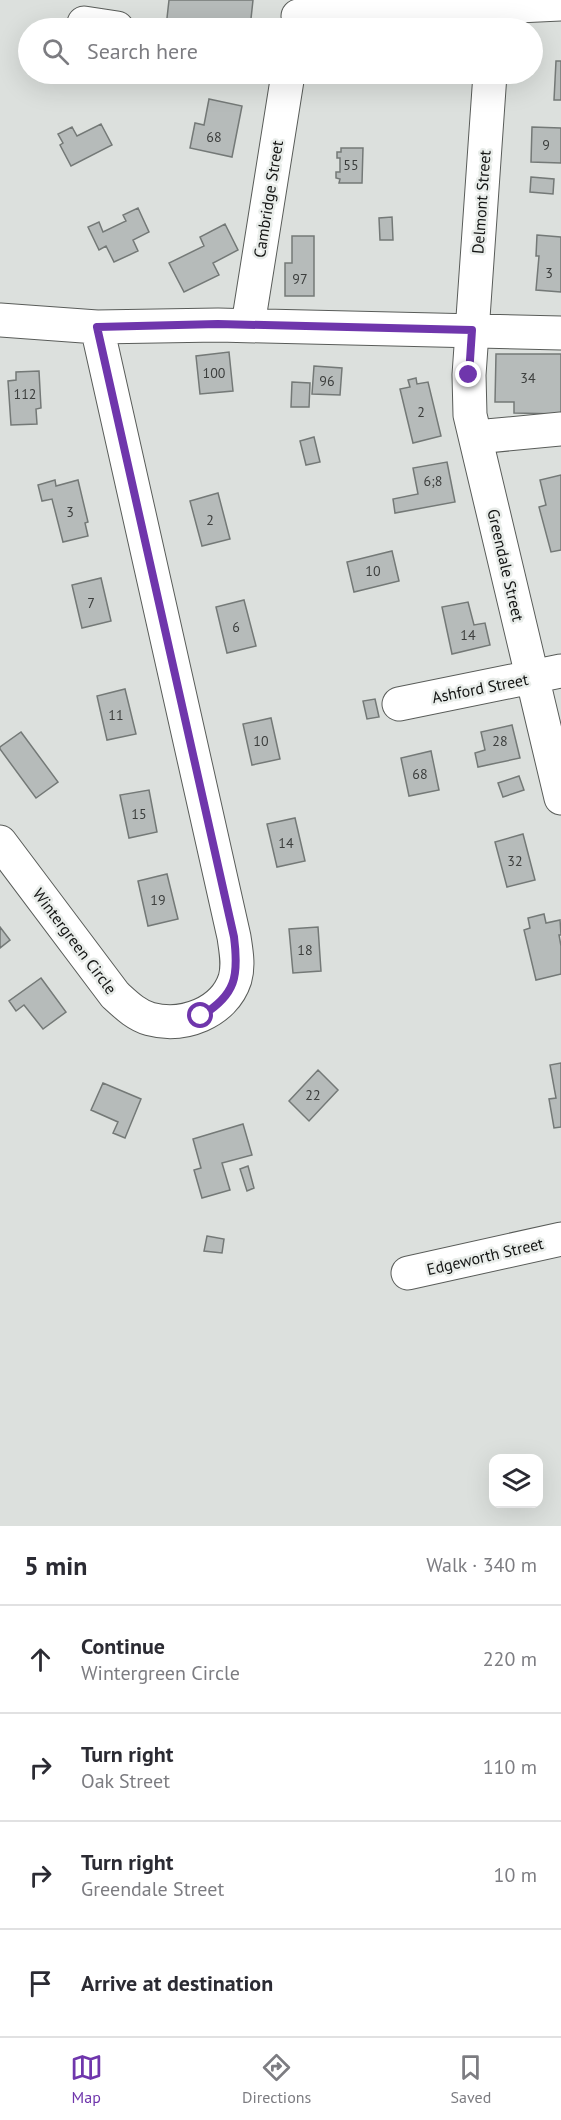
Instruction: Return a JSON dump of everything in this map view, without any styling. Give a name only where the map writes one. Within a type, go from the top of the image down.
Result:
[{"type":"street","points":[[298,15],[494,12],[561,4]]},
{"type":"street","name":"Cambridge Street","points":[[248,325],[286,84]]},
{"type":"street","name":"Delmont Street","points":[[472,330],[489,84]]},
{"type":"street","points":[[0,320],[97,327],[248,325],[561,333]]},
{"type":"street","name":"Wintergreen Circle","points":[[0,842],[115,995],[132,1010],[149,1019],[168,1022],[186,1020],[207,1012],[225,997],[235,979],[237,963],[234,937],[97,327]]},
{"type":"street","name":"Greendale Street","points":[[472,330],[469,375],[470,415],[547,674],[561,798]]},
{"type":"street","points":[[476,437],[561,429]]},
{"type":"street","name":"Ashford Street","points":[[399,704],[547,674]]},
{"type":"street","name":"Edgeworth Street","points":[[408,1274],[561,1239]]},
{"type":"building","points":[[169,0],[253,0],[251,18],[167,18]]},
{"type":"building","points":[[556,61],[561,61],[561,100],[554,100]]},
{"type":"building","points":[[209,99],[242,106],[232,157],[190,148],[195,123],[204,125]]},
{"type":"building","points":[[101,124],[112,145],[71,166],[60,145],[63,143],[58,134],[72,127],[77,136]]},
{"type":"building","points":[[532,127],[561,128],[561,163],[531,162]]},
{"type":"building","points":[[341,148],[363,148],[362,183],[339,183],[340,179],[336,178],[336,172],[340,172],[340,158],[337,158],[337,152],[341,152]]},
{"type":"building","points":[[531,177],[554,179],[553,194],[530,192]]},
{"type":"building","points":[[138,208],[149,232],[133,240],[138,251],[114,262],[106,246],[99,250],[88,227],[99,222],[103,232],[126,221],[123,215]]},
{"type":"building","points":[[392,217],[393,240],[380,240],[379,218]]},
{"type":"building","points":[[225,224],[238,250],[213,263],[219,275],[184,292],[169,263],[204,246],[200,237]]},
{"type":"building","points":[[537,235],[561,237],[561,292],[536,290],[539,256],[536,256]]},
{"type":"building","points":[[292,236],[314,236],[314,296],[285,296],[285,263],[292,263]]},
{"type":"building","points":[[229,352],[233,391],[200,394],[196,356]]},
{"type":"building","points":[[496,354],[561,354],[561,414],[514,413],[514,402],[495,402]]},
{"type":"building","points":[[314,366],[342,368],[340,395],[312,394]]},
{"type":"building","points":[[39,371],[41,408],[36,409],[37,424],[11,425],[8,381],[16,380],[16,372]]},
{"type":"building","points":[[416,378],[417,384],[428,382],[441,436],[413,443],[400,389],[410,387],[408,380]]},
{"type":"building","points":[[292,382],[310,383],[309,407],[291,407]]},
{"type":"building","points":[[314,437],[320,462],[306,465],[300,441]]},
{"type":"building","points":[[447,462],[455,502],[395,513],[393,499],[418,494],[413,468]]},
{"type":"building","points":[[561,475],[561,550],[551,552],[539,507],[546,505],[540,480]]},
{"type":"building","points":[[55,480],[56,486],[78,480],[88,522],[85,523],[88,536],[63,542],[52,499],[42,501],[38,485]]},
{"type":"building","points":[[218,493],[230,539],[202,546],[190,501]]},
{"type":"building","points":[[392,551],[399,581],[354,592],[347,562]]},
{"type":"building","points":[[101,578],[111,621],[82,628],[72,585]]},
{"type":"building","points":[[244,600],[256,646],[227,653],[216,607]]},
{"type":"building","points":[[468,602],[474,625],[485,623],[490,645],[452,654],[442,607]]},
{"type":"building","points":[[125,689],[136,734],[107,740],[97,696]]},
{"type":"building","points":[[375,699],[379,717],[367,719],[363,701]]},
{"type":"building","points":[[271,718],[280,759],[252,765],[243,724]]},
{"type":"building","points":[[512,725],[520,758],[478,767],[475,753],[485,750],[481,732]]},
{"type":"building","points":[[21,732],[58,782],[36,798],[0,749]]},
{"type":"building","points":[[431,751],[439,790],[409,796],[401,758]]},
{"type":"building","points":[[519,776],[524,790],[503,797],[498,783]]},
{"type":"building","points":[[149,790],[157,832],[129,838],[120,795]]},
{"type":"building","points":[[295,818],[305,861],[277,867],[267,824]]},
{"type":"building","points":[[523,834],[535,880],[507,887],[495,842]]},
{"type":"building","points":[[167,874],[178,919],[148,926],[138,881]]},
{"type":"building","points":[[544,914],[546,923],[560,920],[561,974],[536,980],[524,930],[530,928],[528,918]]},
{"type":"building","points":[[0,927],[10,940],[0,948]]},
{"type":"building","points":[[318,927],[321,971],[293,973],[289,929]]},
{"type":"building","points":[[41,978],[66,1012],[43,1029],[24,1005],[16,1011],[9,1001]]},
{"type":"building","points":[[561,1063],[561,1127],[554,1128],[549,1099],[556,1098],[550,1065]]},
{"type":"building","points":[[318,1070],[338,1090],[309,1121],[289,1101]]},
{"type":"building","points":[[103,1083],[141,1099],[125,1138],[113,1133],[118,1122],[91,1110]]},
{"type":"building","points":[[243,1124],[252,1155],[222,1163],[230,1190],[202,1198],[194,1170],[201,1168],[193,1139]]},
{"type":"building","points":[[248,1166],[254,1188],[247,1191],[240,1169]]},
{"type":"building","points":[[207,1236],[224,1239],[222,1253],[204,1251]]},
{"type":"route","points":[[201,1016],[225,997],[235,979],[237,963],[234,937],[97,327],[218,324],[472,330],[469,375]]}]
